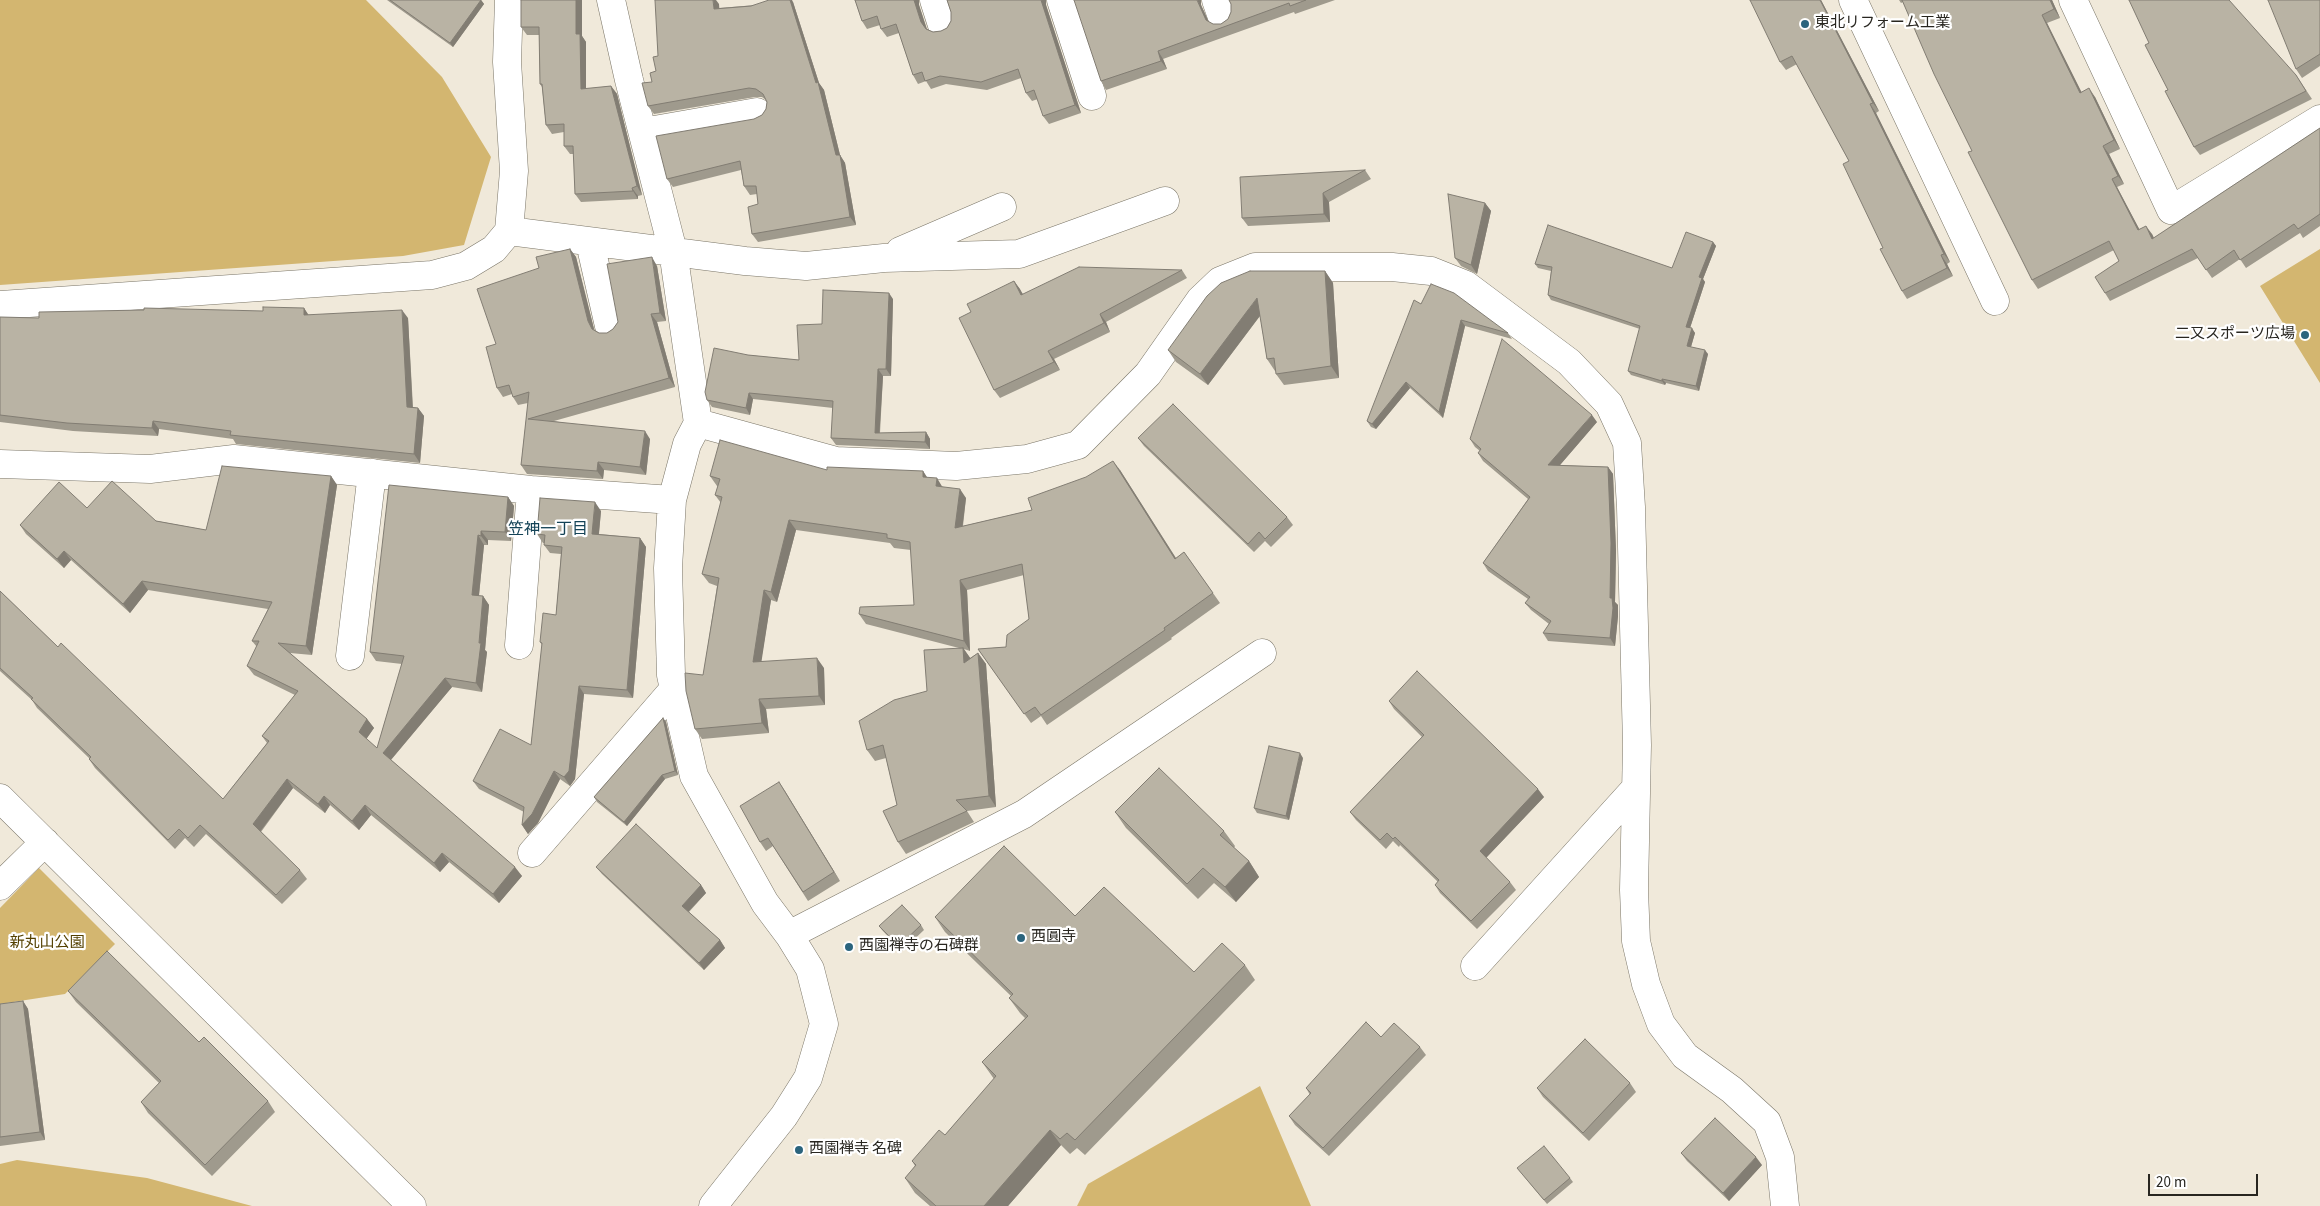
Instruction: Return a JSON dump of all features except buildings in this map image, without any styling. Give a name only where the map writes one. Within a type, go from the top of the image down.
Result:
[{"type":"street","points":[[0,305],[432,275],[473,262],[494,249],[509,231],[514,171],[507,62],[509,0]]},
{"type":"street","points":[[611,0],[673,251],[698,423],[687,444],[672,500],[668,568],[671,675],[694,776],[765,903],[789,935],[810,969],[824,1024],[808,1078],[778,1124],[713,1206]]},
{"type":"street","points":[[1061,0],[1092,96]]},
{"type":"street","points":[[1853,0],[1995,301]]},
{"type":"street","points":[[2073,0],[2171,210],[2320,119]]},
{"type":"street","points":[[643,132],[757,112]]},
{"type":"street","points":[[509,231],[745,261],[806,266],[884,258],[1019,254],[1165,201]]},
{"type":"street","points":[[884,258],[1002,207]]},
{"type":"street","points":[[590,242],[609,326]]},
{"type":"street","points":[[698,423],[836,460],[956,466],[1027,459],[1078,445],[1148,374],[1200,300],[1220,281],[1255,267],[1392,267],[1431,271],[1466,284],[1569,362],[1609,404],[1628,443],[1636,715],[1636,941],[1646,984],[1661,1024],[1685,1056],[1732,1090],[1767,1122],[1780,1157],[1785,1206]]},
{"type":"street","points":[[0,464],[150,469],[234,459],[531,490],[672,500]]},
{"type":"street","points":[[350,656],[372,473]]},
{"type":"street","points":[[519,645],[531,490]]},
{"type":"street","points":[[789,935],[1024,814],[1262,653]]},
{"type":"street","points":[[532,853],[674,689]]},
{"type":"street","points":[[1475,966],[1635,789]]},
{"type":"street","points":[[0,798],[412,1206]]},
{"type":"street","points":[[0,886],[45,842]]},
{"type":"green space","points":[[0,0],[366,0],[442,77],[491,157],[464,245],[403,256],[0,285]]},
{"type":"green space","name":"二又スポーツ広場","points":[[2320,249],[2320,383],[2260,286]]},
{"type":"green space","name":"新丸山公園","points":[[39,868],[115,944],[65,994],[0,1004],[0,908]]},
{"type":"green space","points":[[1260,1086],[1311,1206],[1077,1206],[1088,1184]]},
{"type":"green space","points":[[17,1160],[147,1178],[252,1206],[0,1206],[0,1164]]},
{"type":"place","name":"東北リフォーム工業","points":[[1805,24]]},
{"type":"place","name":"二又スポーツ広場","points":[[2305,335]]},
{"type":"place","name":"西圓寺","points":[[1021,938]]},
{"type":"place","name":"西園禅寺の石碑群","points":[[849,947]]},
{"type":"place","name":"西園禅寺 名碑","points":[[799,1150]]},
{"type":"district","name":"笠神一丁目","points":[[548,530]]}]
